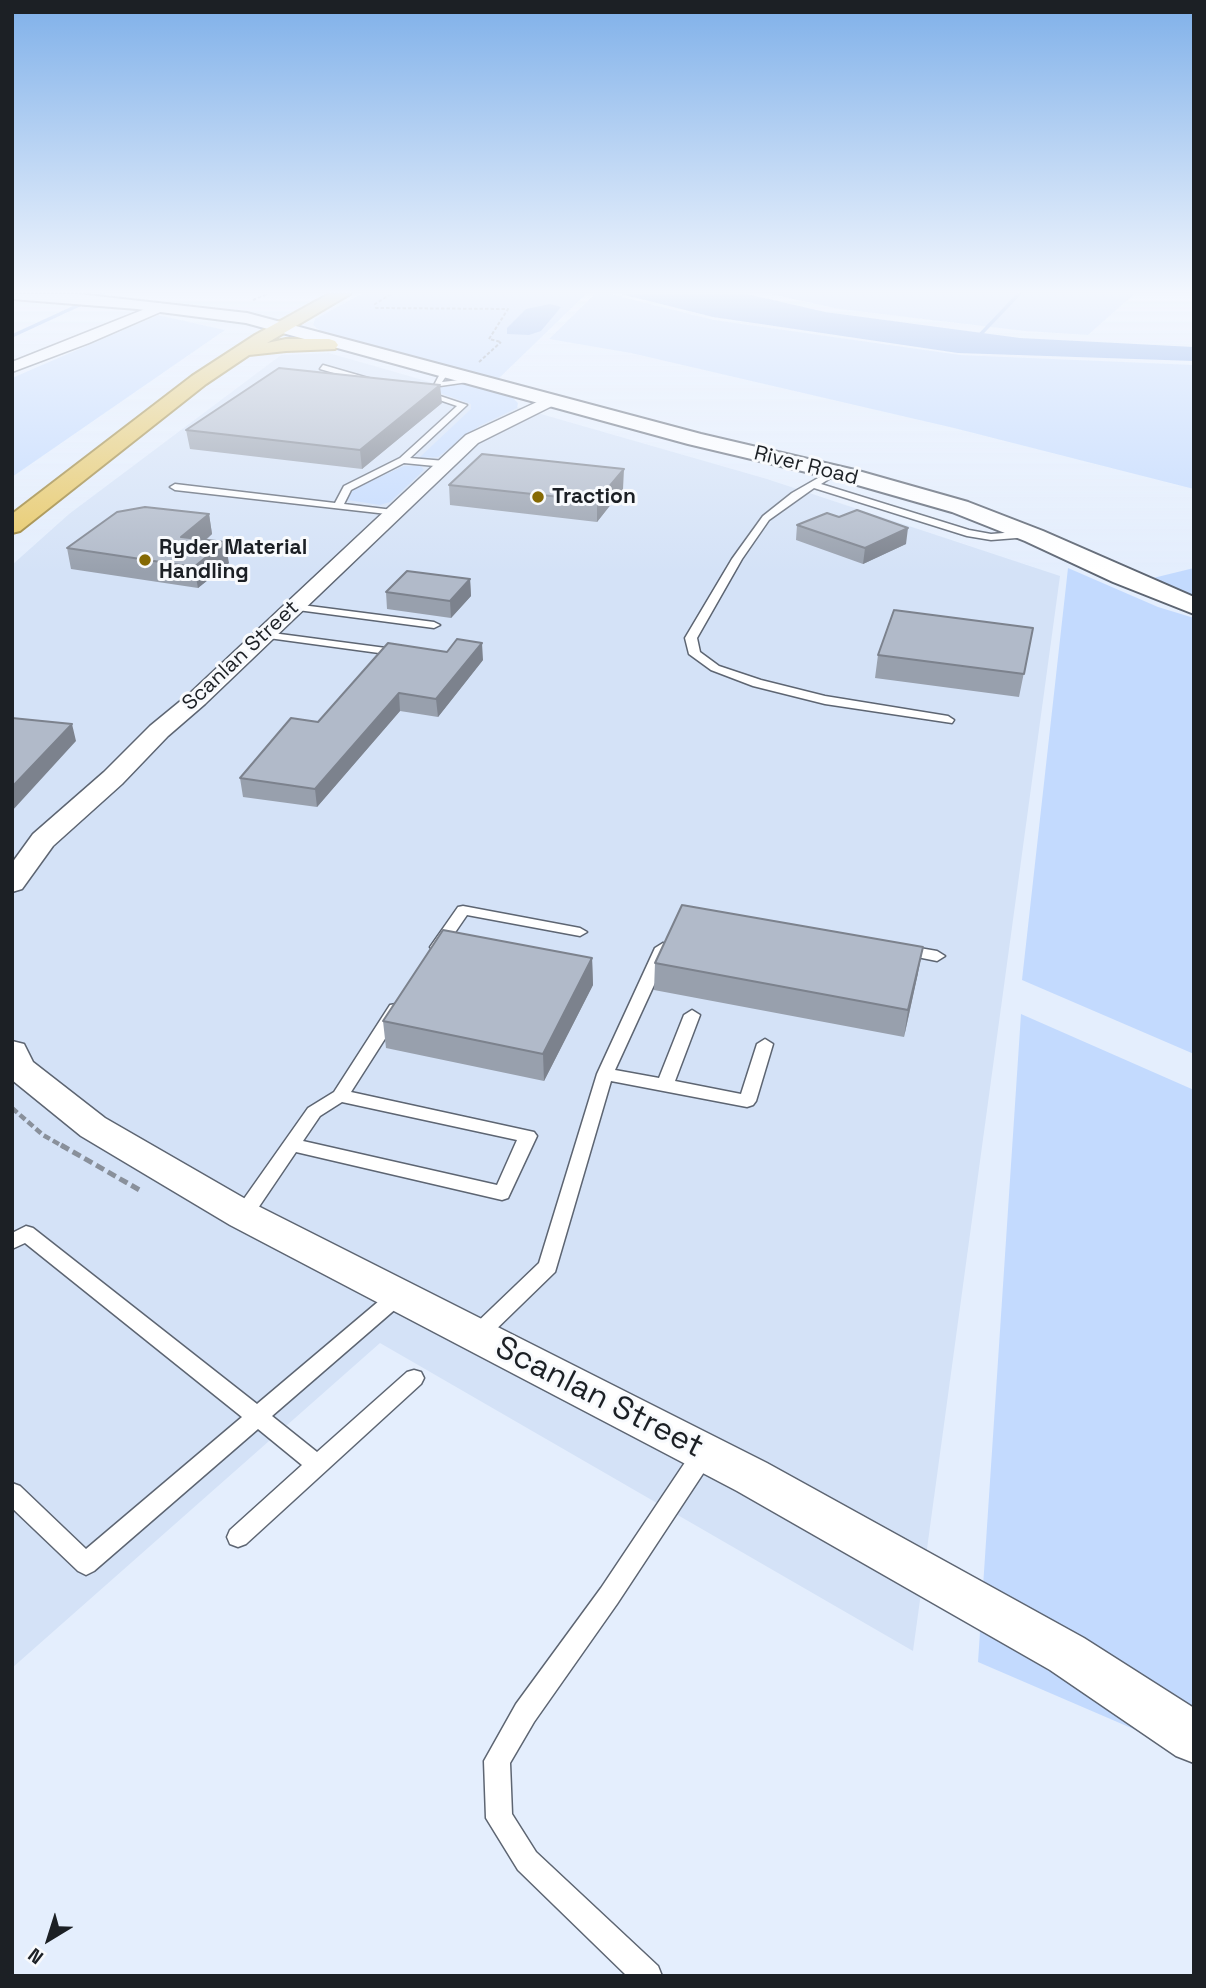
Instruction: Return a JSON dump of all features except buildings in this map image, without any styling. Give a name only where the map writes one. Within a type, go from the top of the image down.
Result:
[{"type":"highway","points":[[116,420],[171,387]]},
{"type":"highway","points":[[12,526],[191,387]]},
{"type":"street","name":"River Road","points":[[503,387],[696,439],[835,472],[960,508],[1029,534],[1122,577],[1194,606]]},
{"type":"street","name":"Scanlan Street","points":[[12,883],[43,840],[113,778],[159,731],[265,635],[472,439],[489,428],[552,400]]},
{"type":"street","name":"Scanlan Street","points":[[12,1052],[19,1068],[93,1127],[243,1215],[704,1453],[1067,1654],[1194,1738]]},
{"type":"lane","points":[[338,506],[348,488],[403,460],[463,405],[416,390],[422,387]]},
{"type":"lane","points":[[403,460],[445,464]]},
{"type":"lane","points":[[835,472],[795,495],[766,518],[737,559],[691,638],[695,653],[715,668],[757,683],[825,700],[948,720]]},
{"type":"lane","points":[[814,485],[967,533],[991,537],[1029,534]]},
{"type":"lane","points":[[175,487],[393,513]]},
{"type":"lane","points":[[294,607],[433,625]]},
{"type":"lane","points":[[265,635],[418,656]]},
{"type":"lane","points":[[427,963],[463,910],[580,932]]},
{"type":"lane","points":[[477,1335],[548,1267],[605,1074],[668,938]]},
{"type":"lane","points":[[883,947],[937,956]]},
{"type":"lane","points":[[243,1215],[314,1111],[340,1096],[405,995]]},
{"type":"lane","points":[[665,1085],[692,1015]]},
{"type":"lane","points":[[605,1074],[747,1101],[765,1044]]},
{"type":"lane","points":[[292,1145],[502,1193],[528,1136],[340,1096]]},
{"type":"lane","points":[[12,1242],[26,1233],[318,1465]]},
{"type":"lane","points":[[12,1493],[86,1564],[400,1295]]},
{"type":"lane","points":[[238,1537],[414,1378]]},
{"type":"lane","points":[[648,1976],[527,1861],[499,1818],[497,1761],[525,1713],[609,1596],[704,1453]]},
{"type":"shaded area","points":[[12,387],[143,387],[12,477]]},
{"type":"shaded area","points":[[239,387],[446,387],[767,479],[1060,576],[913,1651],[380,1343],[12,1668],[12,565],[69,514]]},
{"type":"shaded area","points":[[481,387],[513,398],[518,403],[517,408],[479,426],[438,457],[419,458],[471,409],[471,404],[440,393],[438,388]]},
{"type":"shaded area","points":[[776,387],[1194,387],[1194,489],[954,428]]},
{"type":"shaded area","points":[[404,466],[421,466],[424,470],[390,502],[380,505],[348,500],[347,494],[352,490]]},
{"type":"shaded area","points":[[1068,568],[1158,607],[1194,618],[1194,1054],[1022,980]]},
{"type":"shaded area","points":[[1194,568],[1194,599],[1145,580]]},
{"type":"shaded area","points":[[1021,1014],[1194,1090],[1194,1755],[978,1662]]},
{"type":"place","name":"Traction","points":[[538,497]]},
{"type":"place","name":"Ryder Material Handling","points":[[145,560]]}]
